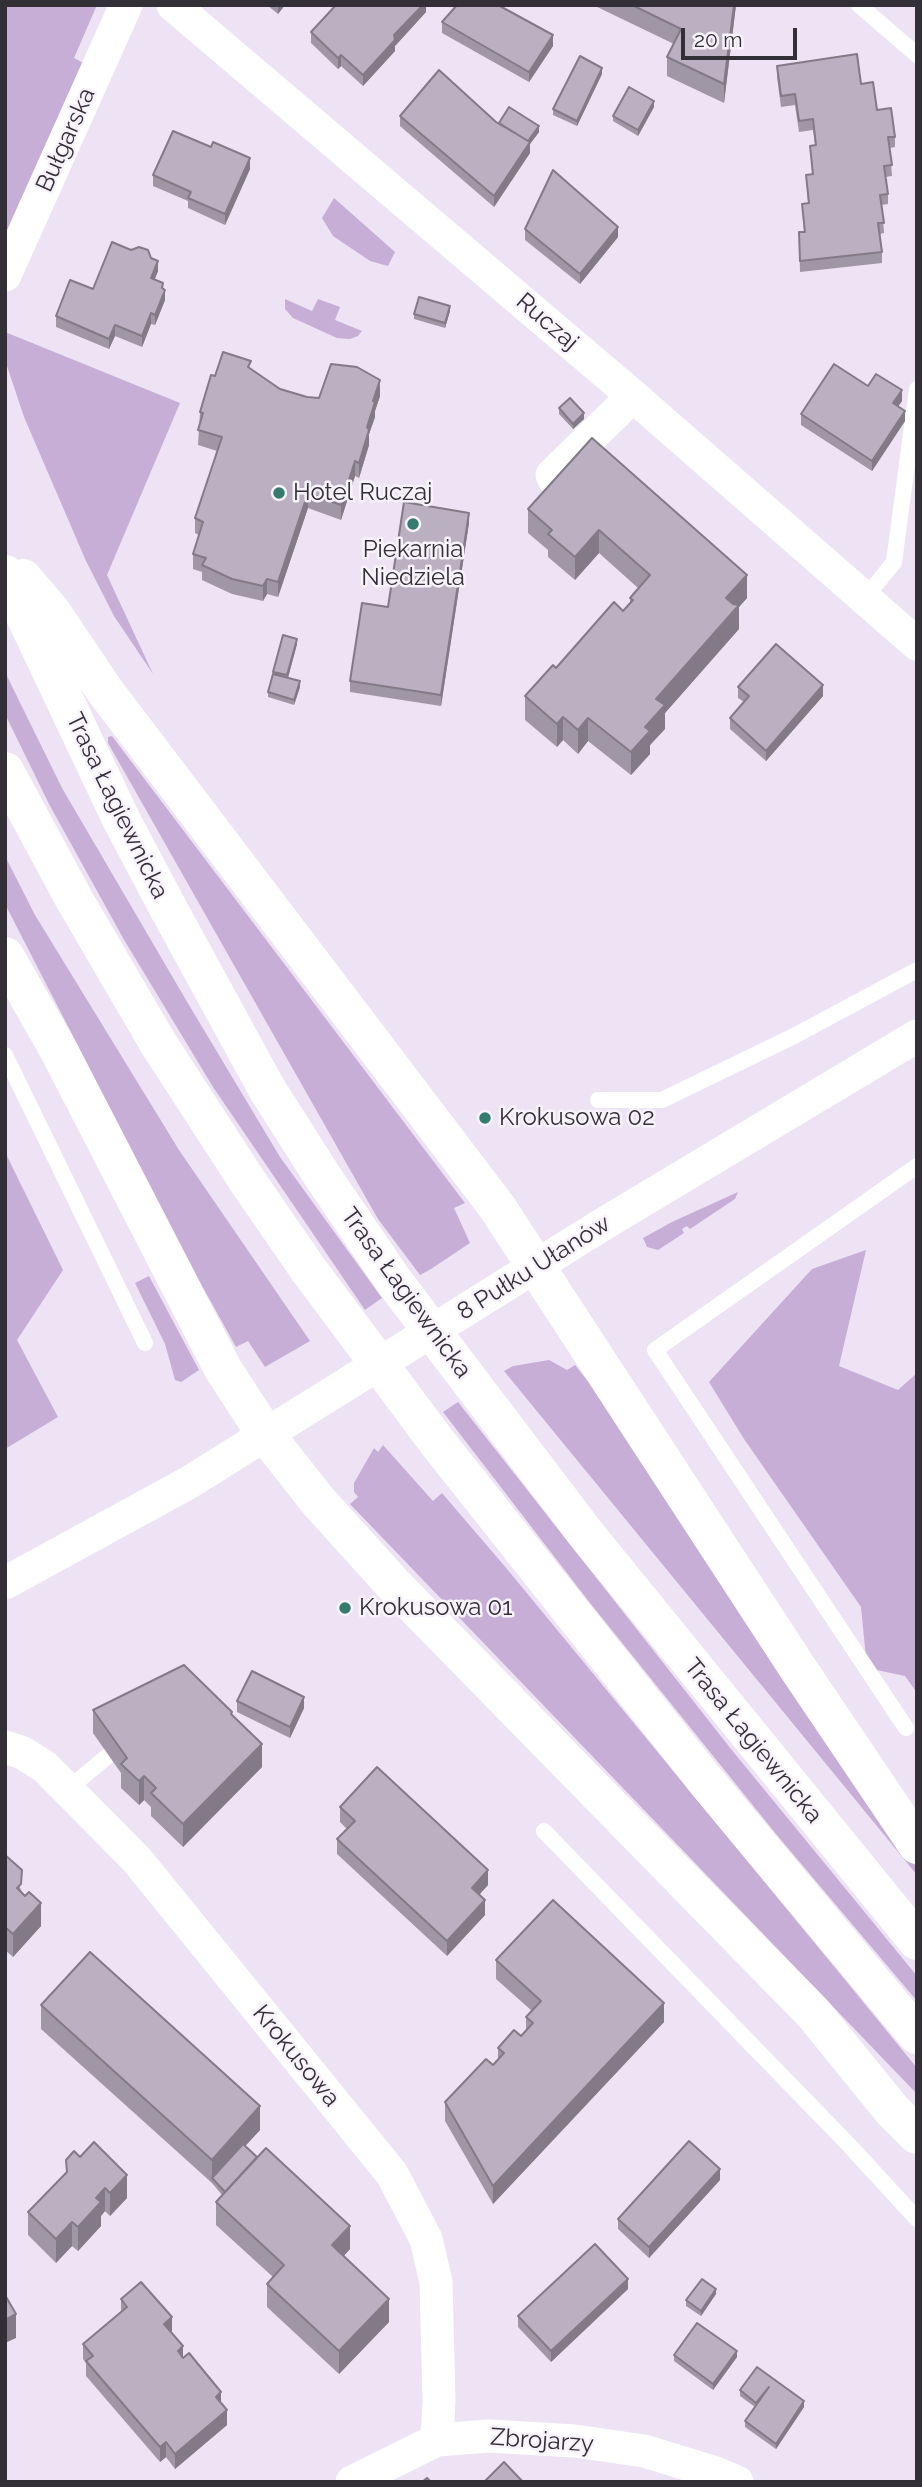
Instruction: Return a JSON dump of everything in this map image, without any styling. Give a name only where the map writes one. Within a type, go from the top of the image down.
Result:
[{"type":"main road","points":[[5,558],[52,612],[106,691],[497,1207],[797,1667],[917,1845]]},
{"type":"main road","name":"Trasa Łagiewnicka","points":[[5,574],[121,819],[267,1089],[323,1177],[393,1280],[586,1534],[917,1941]]},
{"type":"main road","points":[[5,771],[74,899],[158,1044],[308,1269],[446,1453],[705,1780],[917,2035]]},
{"type":"main road","points":[[5,956],[58,1049],[223,1369],[267,1435],[318,1501],[393,1584],[814,2014],[885,2102],[917,2135]]},
{"type":"street","name":"Bułgarska","points":[[5,275],[126,5]]},
{"type":"street","name":"Ruczaj","points":[[173,5],[633,396],[917,644]]},
{"type":"street","points":[[562,494],[552,475],[633,396]]},
{"type":"street","name":"8 Pułku Ułanów","points":[[5,1583],[188,1483],[605,1223],[917,1036]]},
{"type":"street","name":"Krokusowa","points":[[5,1747],[23,1753],[45,1767],[137,1860],[392,2174],[426,2239],[436,2282],[439,2401],[437,2440]]},
{"type":"street","name":"Zbrojarzy","points":[[352,2482],[437,2440],[489,2436],[531,2437],[617,2446],[676,2459],[737,2482]]},
{"type":"lane","points":[[859,5],[917,55]]},
{"type":"lane","points":[[865,598],[894,562],[917,389]]},
{"type":"lane","points":[[598,1100],[662,1100],[917,970]]},
{"type":"lane","points":[[5,1055],[145,1343]]},
{"type":"lane","points":[[906,1728],[655,1350],[917,1166]]},
{"type":"lane","points":[[68,1789],[108,1755]]},
{"type":"lane","points":[[544,1831],[849,2144],[917,2219]]},
{"type":"shaded area","points":[[5,5],[97,5],[74,58],[89,66],[5,249]]},
{"type":"shaded area","points":[[334,198],[395,252],[388,266],[370,261],[333,236],[322,218]]},
{"type":"shaded area","points":[[285,299],[312,311],[318,299],[340,307],[335,320],[362,331],[350,339],[337,338],[293,318],[285,309]]},
{"type":"shaded area","points":[[5,332],[180,403],[107,575],[153,674],[114,616],[86,561],[24,417],[5,360]]},
{"type":"shaded area","points":[[5,672],[62,788],[280,1157],[382,1298],[365,1310],[213,1087],[123,938],[49,804],[5,714]]},
{"type":"shaded area","points":[[112,736],[465,1203],[454,1208],[470,1243],[431,1269],[420,1275],[378,1219],[108,743],[108,737]]},
{"type":"shaded area","points":[[5,856],[35,915],[179,1150],[310,1341],[265,1367],[248,1341],[236,1347],[5,904]]},
{"type":"shaded area","points":[[5,1152],[63,1270],[17,1340],[58,1417],[5,1449]]},
{"type":"shaded area","points":[[738,1192],[735,1199],[690,1229],[687,1226],[682,1229],[684,1233],[658,1250],[647,1247],[643,1238]]},
{"type":"shaded area","points":[[866,1250],[839,1366],[898,1390],[917,1373],[917,1693],[905,1676],[867,1668],[861,1607],[744,1439],[709,1382],[812,1269]]},
{"type":"shaded area","points":[[149,1276],[199,1370],[181,1382],[175,1380],[165,1344],[135,1283]]},
{"type":"shaded area","points":[[549,1360],[567,1370],[575,1365],[645,1453],[803,1702],[917,1868],[917,1875],[504,1371],[513,1366]]},
{"type":"shaded area","points":[[458,1402],[731,1749],[917,1976],[917,2001],[776,1834],[590,1603],[443,1412]]},
{"type":"shaded area","points":[[383,1445],[433,1501],[442,1493],[846,1981],[917,2068],[917,2094],[350,1504],[358,1497],[354,1492],[354,1483],[374,1448],[378,1452]]},
{"type":"building","points":[[336,5],[423,5],[394,35],[395,40],[363,75],[341,55],[338,58],[311,32]]},
{"type":"building","points":[[457,5],[498,5],[553,35],[529,72],[442,22]]},
{"type":"building","points":[[632,5],[734,5],[724,84],[667,57],[681,29]]},
{"type":"building","points":[[857,54],[861,84],[873,82],[877,110],[891,108],[895,137],[888,137],[892,165],[884,166],[888,194],[880,195],[884,223],[878,223],[882,252],[800,261],[799,232],[805,232],[802,204],[809,203],[806,175],[813,174],[810,146],[816,145],[813,119],[799,121],[795,94],[781,96],[777,66]]},
{"type":"building","points":[[580,56],[602,68],[577,121],[553,109]]},
{"type":"building","points":[[439,70],[496,122],[530,142],[494,196],[400,116]]},
{"type":"building","points":[[629,87],[654,101],[638,130],[613,116]]},
{"type":"building","points":[[509,107],[539,126],[528,141],[499,123]]},
{"type":"building","points":[[173,131],[211,147],[213,142],[250,158],[225,214],[188,198],[191,192],[153,175]]},
{"type":"building","points":[[553,170],[618,227],[580,274],[525,229]]},
{"type":"building","points":[[112,242],[131,250],[139,247],[148,250],[151,258],[158,261],[151,278],[163,283],[162,288],[165,290],[155,315],[151,313],[142,336],[115,325],[109,339],[56,316],[70,280],[93,289]]},
{"type":"building","points":[[419,297],[450,306],[445,323],[414,314]]},
{"type":"building","name":"Hotel Ruczaj","points":[[223,352],[251,361],[248,367],[280,389],[307,397],[319,398],[331,364],[357,367],[380,380],[359,463],[355,461],[341,505],[308,493],[278,582],[267,579],[263,586],[232,579],[202,565],[206,558],[193,554],[203,522],[195,518],[222,437],[198,430],[203,413],[200,412],[211,375],[215,376]]},
{"type":"building","points":[[834,364],[868,386],[876,374],[902,390],[893,403],[905,411],[872,461],[801,414]]},
{"type":"building","points":[[570,398],[584,413],[573,424],[559,408]]},
{"type":"building","points":[[592,438],[747,575],[726,598],[739,605],[656,699],[665,705],[645,727],[650,731],[631,752],[588,718],[578,730],[563,717],[557,724],[525,696],[553,665],[556,668],[614,602],[623,611],[633,600],[630,598],[650,575],[599,530],[575,557],[548,534],[552,530],[528,509]]},
{"type":"building","points":[[404,502],[469,513],[441,695],[350,681],[362,603],[388,607]]},
{"type":"building","points":[[283,635],[297,639],[287,675],[273,672]]},
{"type":"building","points":[[776,644],[823,685],[766,751],[730,718],[749,696],[738,687]]},
{"type":"building","points":[[273,674],[300,681],[294,700],[268,692]]},
{"type":"building","points":[[184,1665],[262,1744],[183,1824],[151,1793],[156,1788],[144,1776],[139,1781],[121,1764],[127,1758],[93,1710]]},
{"type":"building","points":[[252,1671],[304,1697],[290,1727],[237,1701]]},
{"type":"building","points":[[377,1767],[488,1870],[472,1888],[485,1900],[447,1941],[337,1839],[355,1821],[340,1807]]},
{"type":"building","points":[[5,1855],[22,1870],[21,1884],[17,1888],[25,1896],[29,1892],[41,1903],[13,1934],[5,1927]]},
{"type":"building","points":[[553,1900],[664,2003],[493,2186],[445,2102],[486,2059],[493,2065],[504,2053],[498,2048],[514,2030],[521,2036],[533,2023],[526,2017],[541,2001],[496,1960]]},
{"type":"building","points":[[90,1952],[260,2106],[212,2160],[41,2005]]},
{"type":"building","points":[[689,2141],[720,2169],[649,2247],[618,2219]]},
{"type":"building","points":[[94,2142],[127,2175],[110,2193],[105,2188],[96,2198],[101,2202],[78,2227],[72,2222],[56,2239],[28,2212],[67,2172],[66,2160],[74,2151],[80,2157]]},
{"type":"building","points":[[243,2144],[257,2157],[225,2192],[212,2178]]},
{"type":"building","points":[[266,2148],[350,2226],[332,2245],[389,2299],[339,2351],[267,2284],[284,2265],[216,2202]]},
{"type":"building","points":[[595,2244],[628,2279],[551,2351],[518,2316]]},
{"type":"building","points":[[702,2279],[716,2289],[701,2311],[686,2300]]},
{"type":"building","points":[[141,2282],[172,2317],[164,2324],[183,2346],[178,2351],[183,2358],[189,2353],[221,2392],[216,2397],[227,2410],[175,2454],[166,2442],[160,2447],[86,2361],[93,2356],[83,2344],[127,2307],[121,2299]]},
{"type":"building","points":[[5,2295],[16,2314],[5,2320]]},
{"type":"building","points":[[697,2323],[737,2351],[713,2384],[674,2355]]},
{"type":"building","points":[[757,2367],[804,2401],[776,2444],[745,2421],[769,2387],[756,2403],[740,2390]]},
{"type":"building","points":[[504,2462],[523,2482],[484,2482]]},
{"type":"place","name":"Hotel Ruczaj","points":[[279,493]]},
{"type":"place","name":"Piekarnia Niedziela","points":[[413,524]]},
{"type":"place","name":"Krokusowa 02","points":[[485,1118]]},
{"type":"place","name":"Krokusowa 01","points":[[345,1608]]}]
